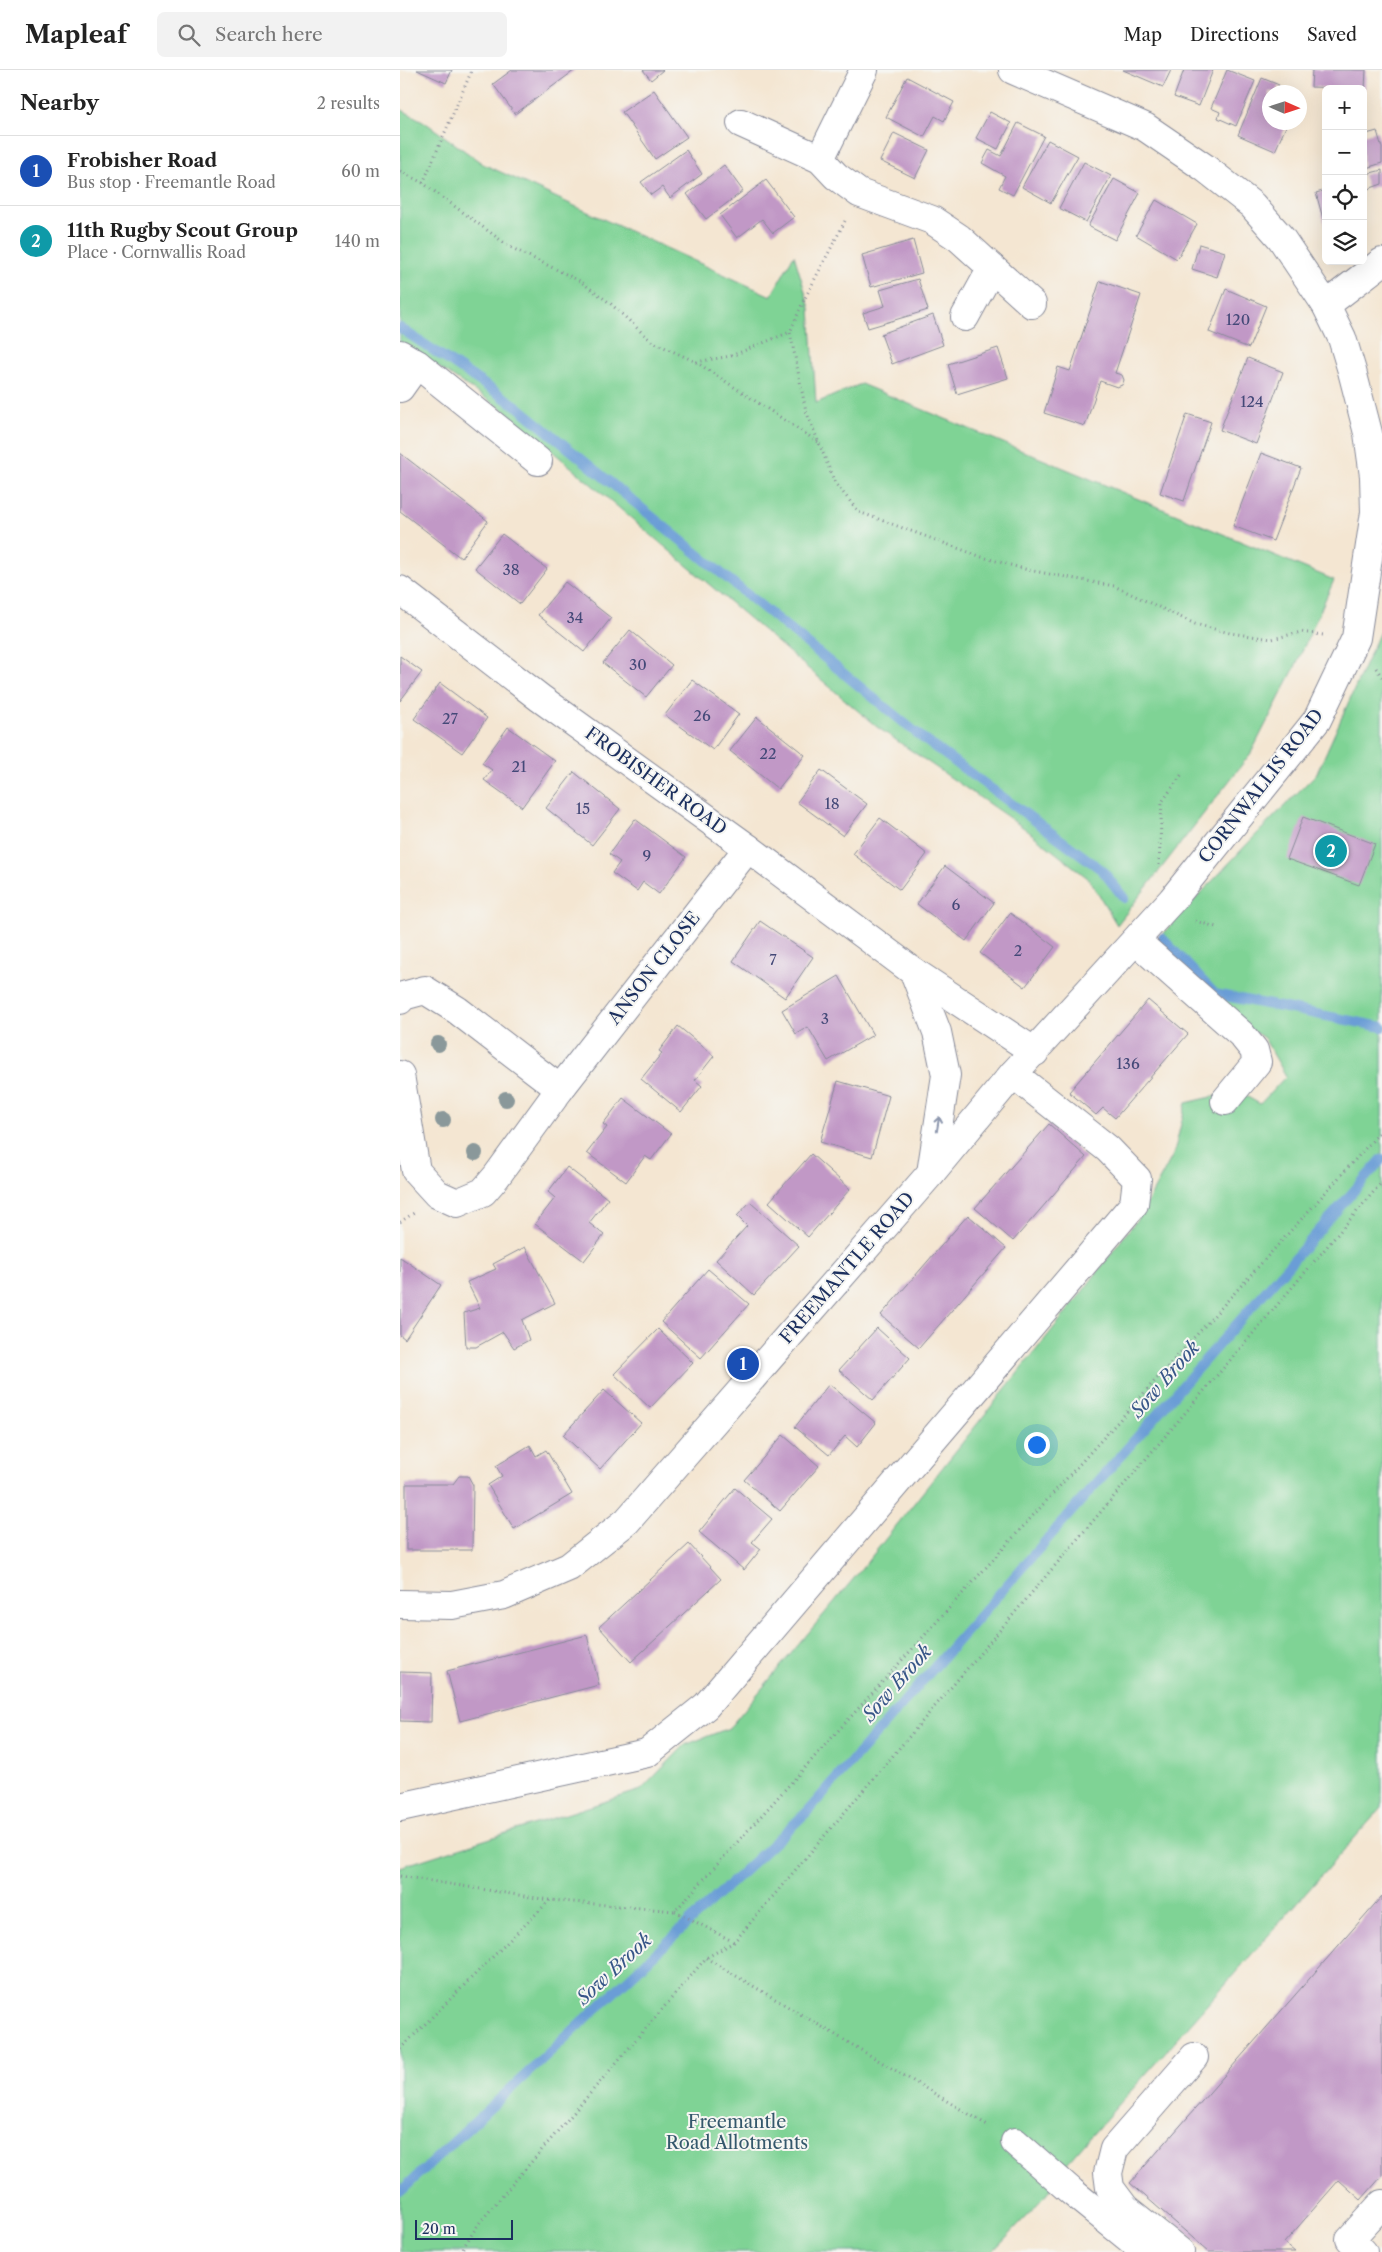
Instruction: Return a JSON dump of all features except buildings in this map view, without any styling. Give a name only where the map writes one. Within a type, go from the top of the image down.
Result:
[{"type":"street","points":[[820,159],[864,70]]},
{"type":"street","name":"CORNWALLIS ROAD","points":[[1013,70],[1144,127],[1206,168],[1252,205],[1276,231],[1326,305],[1342,338],[1378,476],[1371,548],[1356,638],[1317,720],[1193,874],[1136,941],[1013,1074]]},
{"type":"street","points":[[741,123],[820,159],[836,176],[859,193],[932,220],[959,238],[1032,304]]},
{"type":"street","points":[[1326,305],[1382,262]]},
{"type":"street","points":[[965,317],[992,268]]},
{"type":"street","points":[[400,388],[409,359],[538,461]]},
{"type":"street","name":"FROBISHER ROAD","points":[[400,590],[540,698],[748,848],[914,972],[1034,1052]]},
{"type":"street","name":"ANSON CLOSE","points":[[400,1075],[416,1171],[437,1194],[458,1203],[482,1192],[496,1177],[560,1089],[748,848]]},
{"type":"street","points":[[1136,941],[1241,1034],[1254,1050],[1256,1062],[1224,1102]]},
{"type":"street","points":[[914,972],[937,1032],[946,1075],[931,1173]]},
{"type":"street","points":[[400,1000],[403,996],[425,990],[457,1010],[560,1089]]},
{"type":"street","points":[[400,1807],[647,1753],[706,1706],[1134,1204],[1137,1180],[1108,1149],[1013,1074]]},
{"type":"street","name":"FREEMANTLE ROAD","points":[[400,1604],[452,1605],[504,1595],[570,1567],[627,1521],[931,1173],[1013,1074]]},
{"type":"street","points":[[1180,2252],[1125,2208],[1110,2188],[1108,2174],[1114,2149],[1194,2057]]},
{"type":"street","points":[[1016,2142],[1072,2192],[1146,2252]]},
{"type":"street","points":[[1351,2248],[1382,2204]]},
{"type":"path","points":[[423,183],[472,70]]},
{"type":"path","points":[[400,172],[423,183],[510,247],[580,281],[610,303],[651,341],[696,362],[819,442]]},
{"type":"path","points":[[859,193],[803,302],[790,332],[806,411],[835,483],[859,512],[991,559],[1028,570],[1114,586],[1195,624],[1230,634],[1272,639],[1301,632],[1356,638]]},
{"type":"path","points":[[696,362],[731,356],[790,332]]},
{"type":"path","points":[[1159,865],[1162,802],[1182,774]]},
{"type":"path","points":[[675,1911],[1382,1130]]},
{"type":"path","points":[[460,2252],[480,2222],[706,1958],[734,1942],[1382,1182]]},
{"type":"path","points":[[400,1876],[550,1900],[675,1911],[734,1942]]},
{"type":"path","points":[[400,2050],[550,1900]]},
{"type":"path","points":[[706,1958],[1016,2142]]},
{"type":"green space","points":[[400,109],[423,121],[483,164],[771,296],[794,255],[810,308],[816,403],[861,384],[1334,580],[1295,667],[1251,753],[1117,925],[1089,879],[1024,828],[877,727],[505,411],[400,342]]},
{"type":"green space","name":"Freemantle Road Allotments","points":[[1382,627],[1382,1807],[1068,2162],[1044,2198],[992,2252],[400,2252],[400,1867],[641,1790],[685,1745],[729,1728],[860,1571],[1080,1295],[1141,1214],[1174,1153],[1186,1103],[1237,1091],[1260,1104],[1286,1076],[1264,1038],[1140,958],[1317,773]]},
{"type":"waterway","points":[[400,328],[518,407],[925,740],[1102,870],[1124,898]]},
{"type":"waterway","points":[[1162,938],[1215,994],[1382,1027]]},
{"type":"waterway","name":"Sow Brook","points":[[400,2192],[807,1812],[1382,1159]]},
{"type":"place","name":"11th Rugby Scout Group","points":[[1331,851]]},
{"type":"place","name":"Frobisher Road","points":[[743,1364]]}]
